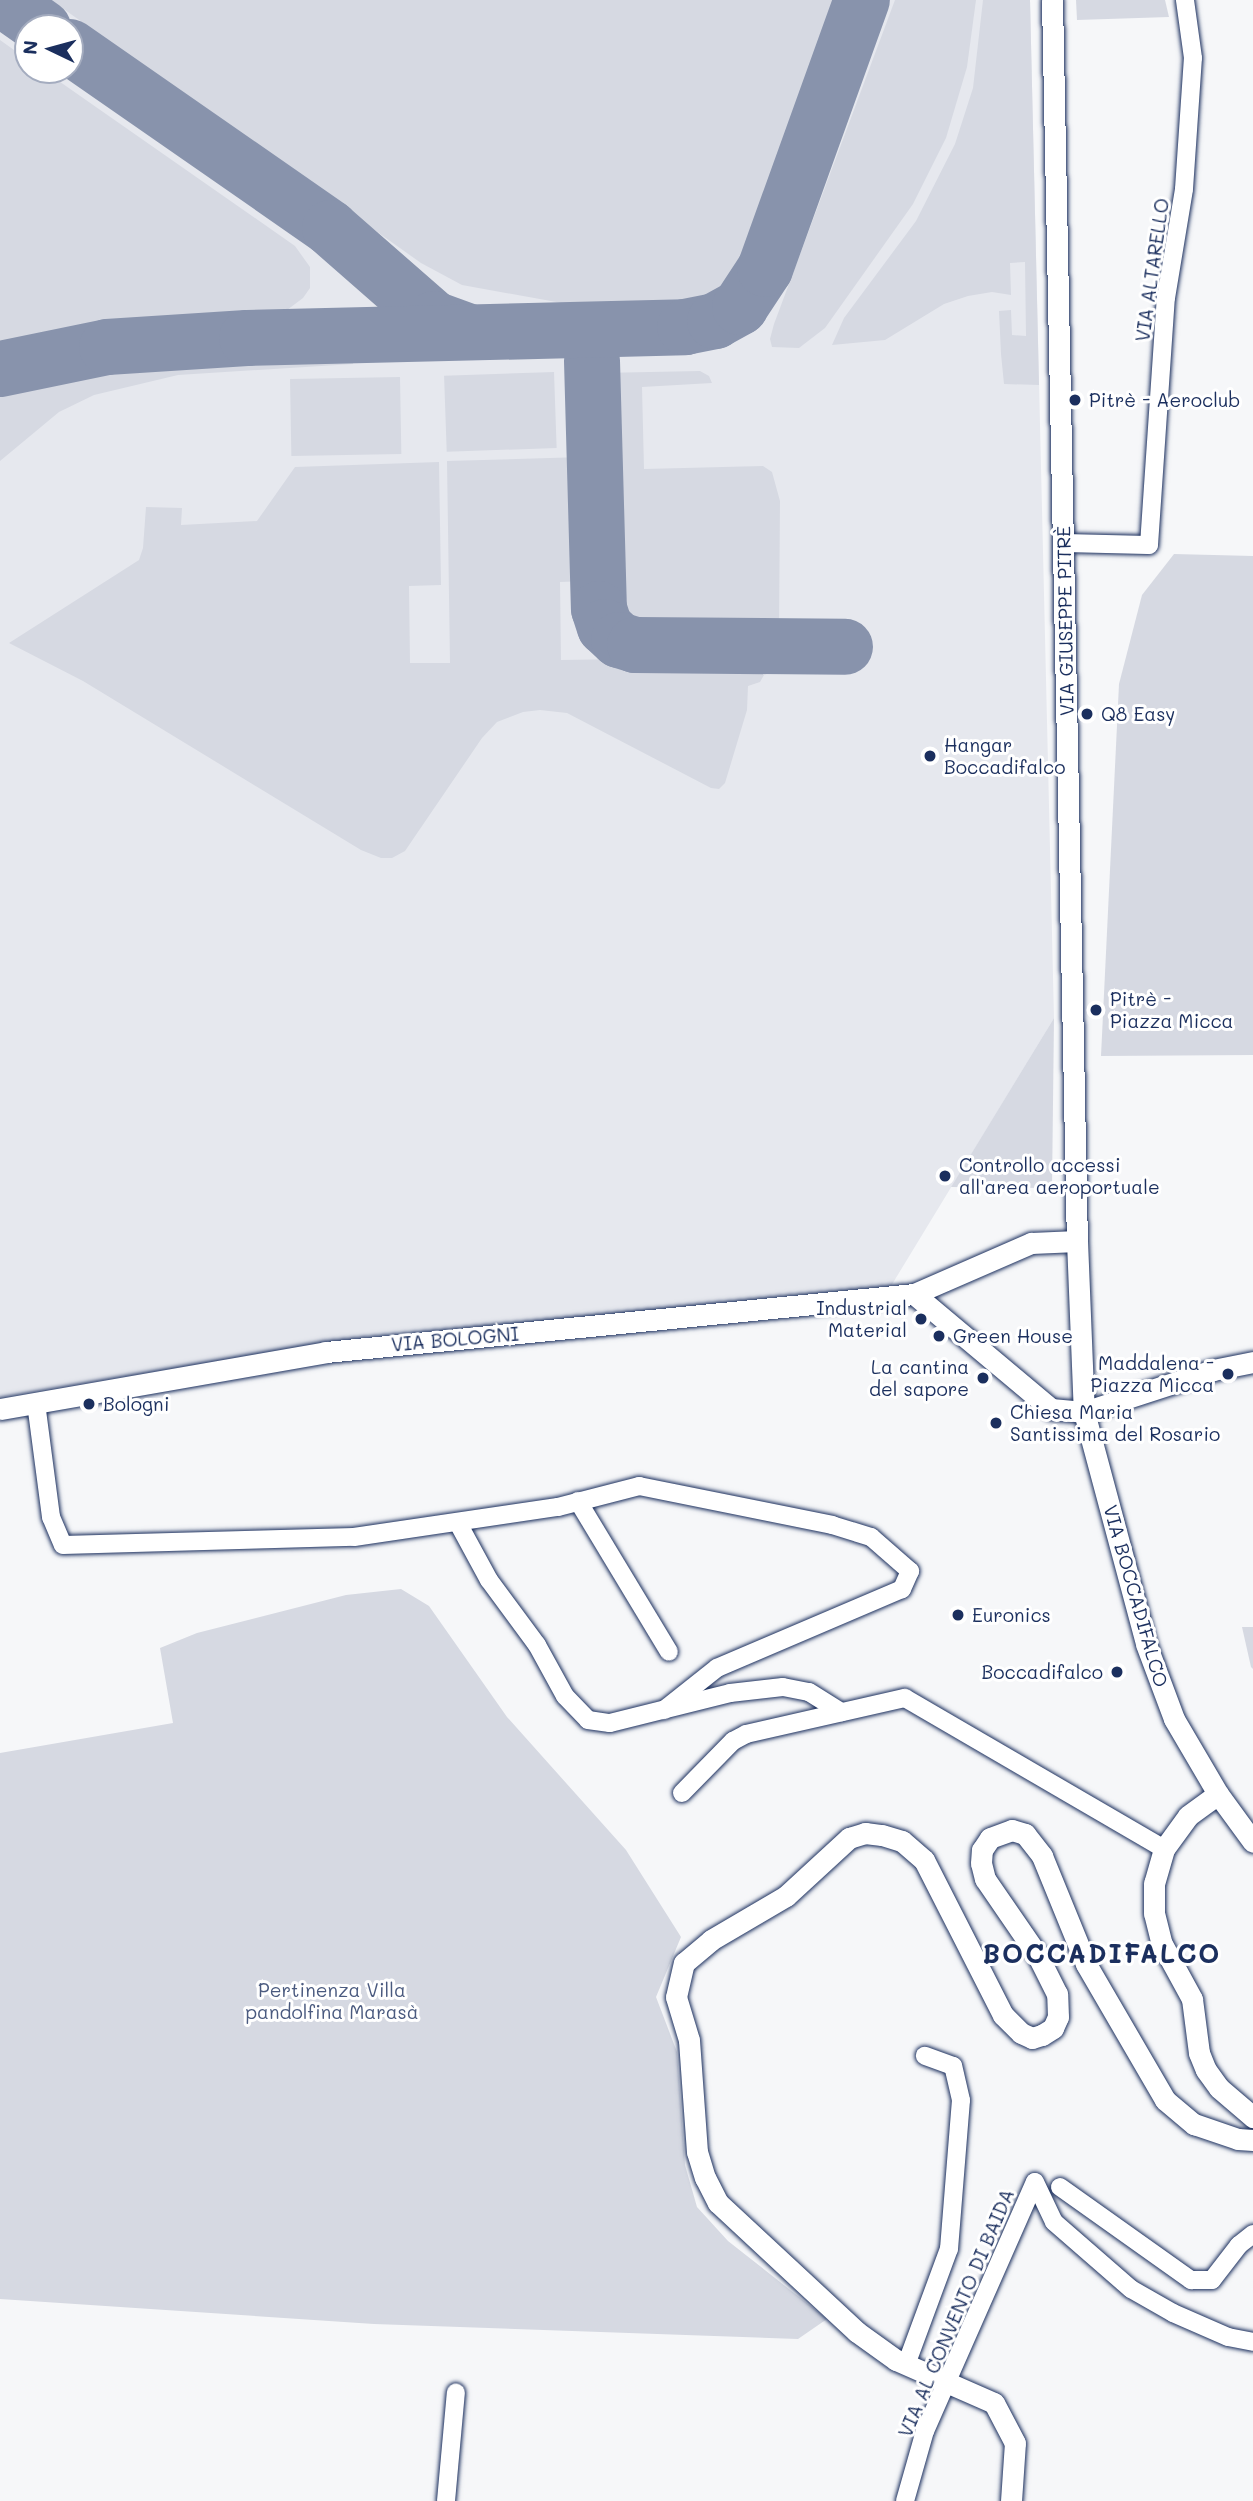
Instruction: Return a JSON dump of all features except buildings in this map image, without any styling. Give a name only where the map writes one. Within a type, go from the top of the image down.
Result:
[{"type":"street","name":"VIA GIUSEPPE PITRÈ","points":[[1052,0],[1077,1241],[1084,1412]]},
{"type":"street","name":"VIA ALTARELLO","points":[[1063,543],[1149,545],[1166,298],[1184,189],[1193,58],[1185,0]]},
{"type":"street","name":"VIA BOLOGNI","points":[[0,1409],[326,1352],[914,1294],[1031,1243],[1077,1241]]},
{"type":"street","points":[[914,1294],[1051,1409],[1084,1412],[1213,1370],[1253,1362]]},
{"type":"street","points":[[36,1403],[51,1517],[62,1545],[354,1537],[458,1523],[578,1502],[639,1486],[733,1503],[832,1525],[870,1537],[910,1572],[902,1589],[717,1668],[664,1710]]},
{"type":"street","name":"VIA BOCCADIFALCO","points":[[1084,1412],[1146,1644],[1174,1719],[1218,1794],[1253,1842]]},
{"type":"street","points":[[578,1502],[669,1652]]},
{"type":"street","points":[[458,1523],[489,1580],[537,1645],[565,1696],[588,1720],[610,1723],[730,1693],[783,1687],[808,1692],[841,1712]]},
{"type":"street","points":[[682,1793],[733,1741],[746,1734],[905,1698],[1164,1849]]},
{"type":"street","points":[[1218,1794],[1188,1816],[1164,1849],[1154,1883],[1154,1913],[1162,1944],[1192,1999],[1199,2053],[1206,2070],[1219,2088],[1253,2117]]},
{"type":"street","points":[[1011,2501],[1015,2443],[994,2403],[906,2364],[857,2332],[718,2203],[705,2178],[697,2152],[689,2040],[677,1997],[684,1963],[696,1951],[786,1896],[849,1838],[865,1833],[882,1835],[902,1841],[924,1860],[1003,2015],[1021,2033],[1032,2038],[1053,2028],[1058,2018],[1057,1994],[1038,1956],[985,1879],[981,1863],[982,1850],[990,1838],[1012,1830],[1025,1834],[1042,1856],[1086,1964],[1165,2100],[1194,2124],[1238,2140],[1253,2140]]},
{"type":"street","points":[[906,2364],[949,2249],[961,2100],[953,2066],[925,2056]]},
{"type":"street","name":"VIA AL CONVENTO DI BAIDA","points":[[905,2501],[925,2431],[1035,2182],[1054,2222],[1131,2289],[1173,2313],[1228,2337],[1253,2342]]},
{"type":"street","points":[[1060,2187],[1191,2280],[1212,2280],[1240,2245],[1253,2234]]},
{"type":"street","points":[[446,2501],[456,2392]]},
{"type":"shaded area","points":[[0,0],[1030,0],[1054,1018],[888,1291],[784,1295],[702,1308],[368,1336],[0,1397]]},
{"type":"green space","points":[[51,0],[834,0],[733,278],[716,294],[683,307],[606,311],[462,285],[421,263],[84,23],[84,14],[71,14]]},
{"type":"green space","points":[[895,0],[976,0],[967,67],[946,138],[913,204],[825,328],[799,348],[772,347],[770,339],[774,324]]},
{"type":"green space","points":[[983,0],[1030,0],[1039,385],[1004,384],[999,311],[1011,310],[1012,335],[1026,336],[1025,262],[1010,263],[1011,295],[992,292],[968,296],[944,304],[885,340],[832,345],[844,318],[916,221],[955,144],[973,88]]},
{"type":"green space","points":[[1076,0],[1165,0],[1169,17],[1077,20]]},
{"type":"green space","points":[[0,40],[14,50],[14,84],[63,84],[295,246],[310,267],[310,288],[303,298],[283,313],[136,321],[55,334],[0,349]]},
{"type":"green space","points":[[194,353],[352,353],[353,364],[178,375],[94,395],[59,412],[0,461],[0,384],[44,368],[99,359]]},
{"type":"green space","points":[[700,371],[709,376],[712,383],[642,387],[644,469],[763,466],[772,472],[780,501],[779,631],[770,642],[644,641],[617,629],[610,615],[605,583],[600,373]]},
{"type":"green space","points":[[554,372],[557,448],[447,452],[444,376]]},
{"type":"green space","points":[[400,377],[401,454],[291,456],[290,379]]},
{"type":"green space","points":[[583,457],[587,581],[560,582],[561,660],[759,657],[772,661],[772,672],[764,675],[760,682],[748,686],[747,710],[725,783],[719,789],[711,788],[567,713],[540,710],[523,712],[497,722],[482,738],[405,851],[392,858],[381,858],[361,850],[83,681],[9,643],[139,560],[143,548],[146,507],[182,508],[181,525],[257,521],[295,467],[439,462],[441,585],[409,586],[410,663],[450,663],[447,461]]},
{"type":"green space","points":[[1174,554],[1253,556],[1253,1055],[1101,1056],[1119,684],[1142,595]]},
{"type":"green space","points":[[1054,1018],[1052,1188],[951,1187]]},
{"type":"green space","name":"Pertinenza Villa pandolfina Marasà","points":[[401,1589],[429,1606],[507,1717],[626,1850],[681,1937],[656,1997],[677,2052],[685,2165],[697,2207],[728,2241],[827,2319],[798,2339],[374,2324],[0,2299],[0,1753],[173,1723],[160,1648],[197,1633],[346,1595]]},
{"type":"green space","points":[[1242,1627],[1253,1627],[1253,1669],[1251,1667]]},
{"type":"taxiway","points":[[3,0],[23,14]]},
{"type":"taxiway","points":[[0,369],[107,347],[247,338],[685,327],[715,321],[740,307],[765,269],[862,0]]},
{"type":"taxiway","points":[[84,57],[330,228],[434,319],[470,332]]},
{"type":"taxiway","points":[[592,361],[599,609],[605,627],[619,640],[635,645],[845,647]]},
{"type":"place","name":"Pitrè - Aeroclub","points":[[1075,400]]},
{"type":"place","name":"Q8 Easy","points":[[1087,714]]},
{"type":"place","name":"Hangar Boccadifalco","points":[[930,756]]},
{"type":"place","name":"Pitrè - Piazza Micca","points":[[1096,1010]]},
{"type":"place","name":"Controllo accessi all'area aeroportuale","points":[[945,1176]]},
{"type":"place","name":"Industrial Material","points":[[921,1319]]},
{"type":"place","name":"Green House","points":[[939,1336]]},
{"type":"place","name":"Maddalena - Piazza Micca","points":[[1228,1374]]},
{"type":"place","name":"La cantina del sapore","points":[[983,1378]]},
{"type":"place","name":"Bologni","points":[[89,1404]]},
{"type":"place","name":"Chiesa Maria Santissima del Rosario","points":[[996,1423]]},
{"type":"place","name":"Euronics","points":[[958,1615]]},
{"type":"place","name":"Boccadifalco","points":[[1117,1672]]},
{"type":"district","name":"BOCCADIFALCO","points":[[1102,1954]]}]
